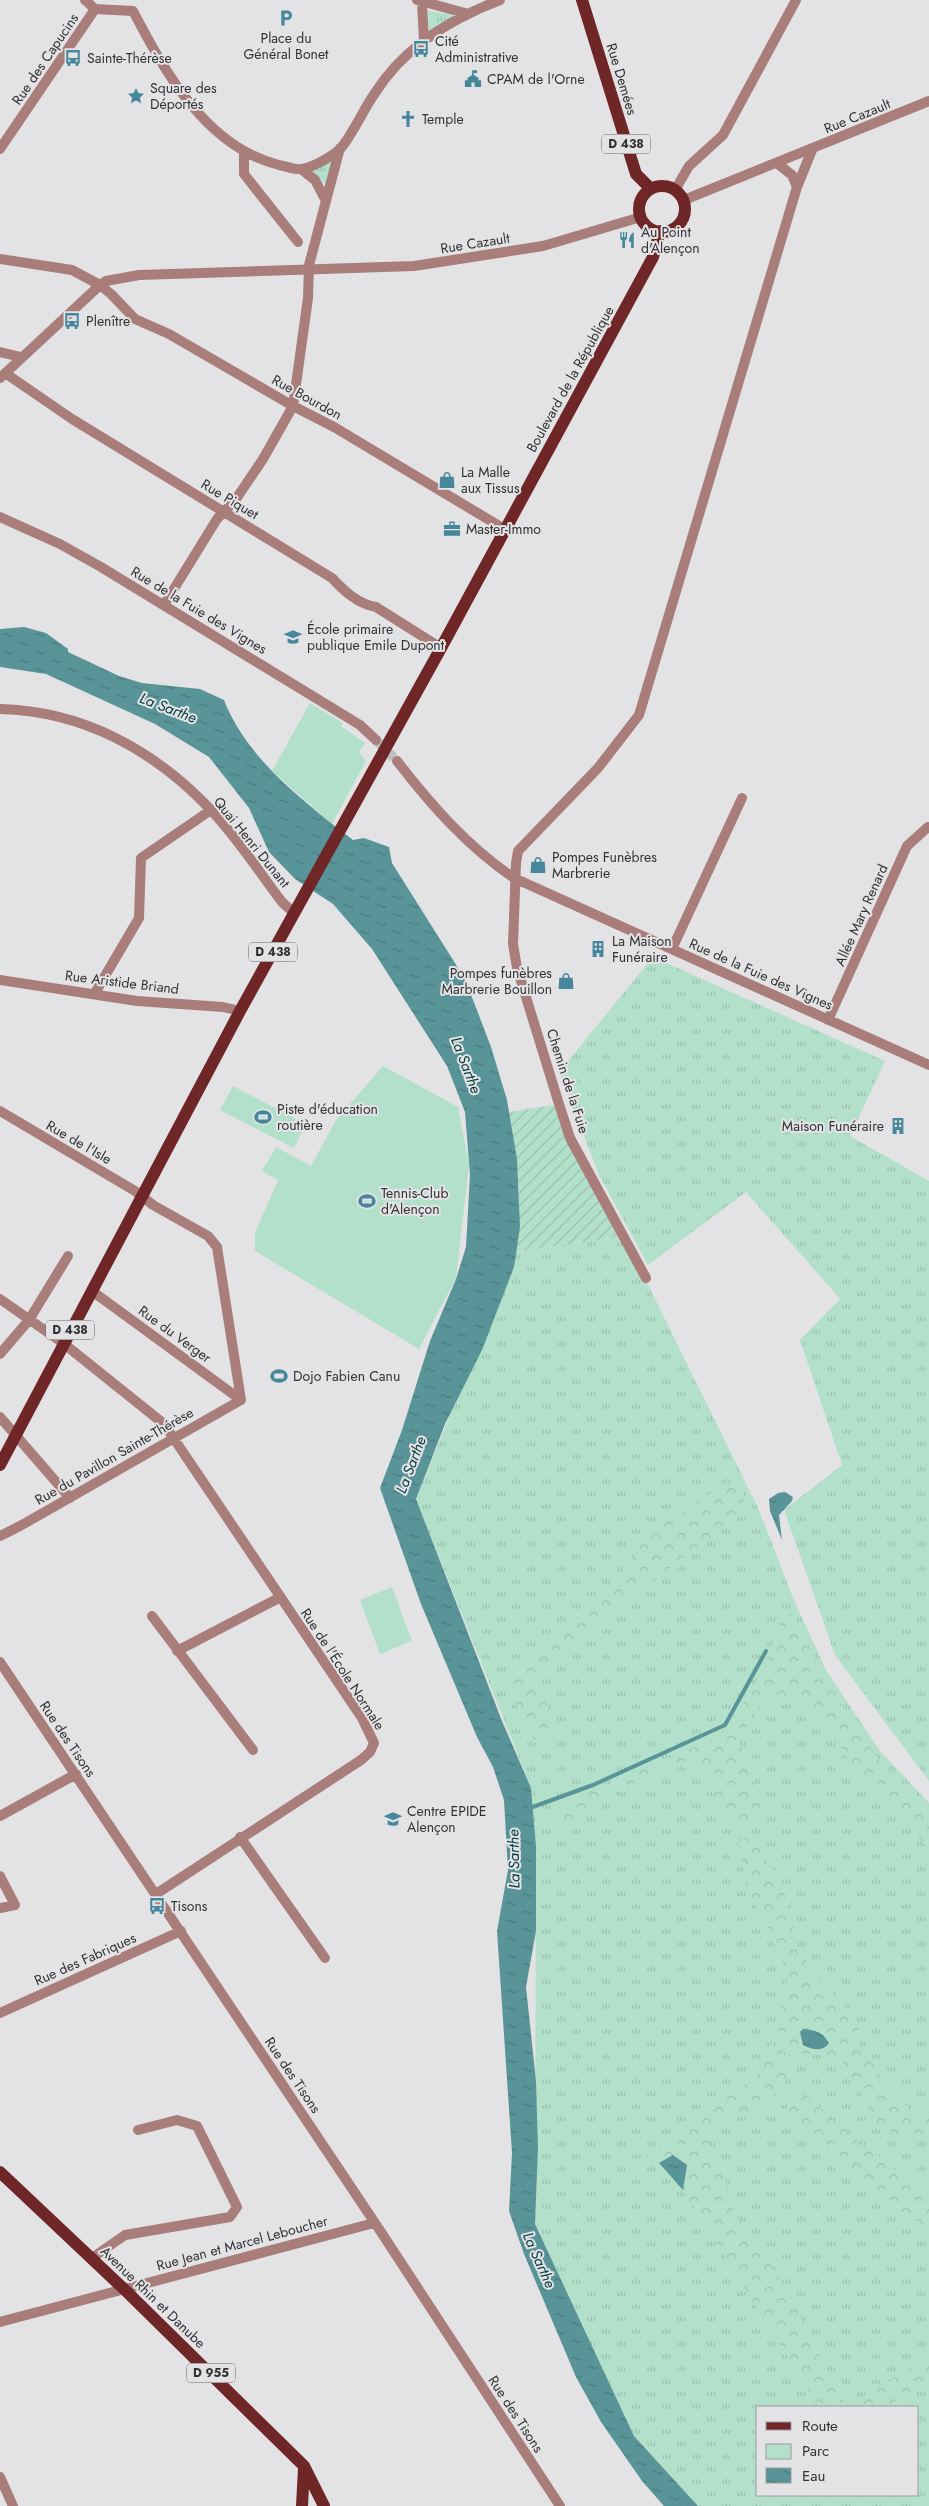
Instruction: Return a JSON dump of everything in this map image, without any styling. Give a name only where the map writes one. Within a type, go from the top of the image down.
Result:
[{"type":"main road","name":"Rue Demées","points":[[582,0],[636,174],[651,189]]},
{"type":"main road","points":[[663,186],[675,190],[684,200],[684,216],[681,223],[668,231],[660,232],[648,227],[641,217],[641,201],[651,189],[663,186]]},
{"type":"main road","name":"Boulevard de la République","points":[[294,913],[343,828],[653,258],[660,232]]},
{"type":"main road","name":"D 438","points":[[0,1465],[208,1076],[240,1011],[294,913]]},
{"type":"main road","name":"Avenue Rhin et Danube","points":[[0,2172],[92,2258],[304,2466],[324,2506]]},
{"type":"main road","points":[[302,2506],[304,2466]]},
{"type":"street","points":[[86,0],[96,9],[133,11]]},
{"type":"street","points":[[133,11],[138,0]]},
{"type":"street","points":[[164,605],[217,519],[236,499],[263,459],[293,406],[308,298],[308,271],[340,148],[385,78],[424,40],[465,13],[500,0]]},
{"type":"street","points":[[675,190],[689,166],[723,135],[796,0]]},
{"type":"street","points":[[424,40],[419,1],[465,13]]},
{"type":"street","name":"Rue des Capucins","points":[[0,149],[96,9]]},
{"type":"street","points":[[133,11],[176,84],[200,114],[224,137],[244,151],[271,163],[301,170],[315,180],[326,201]]},
{"type":"street","name":"Rue Cazault","points":[[684,200],[778,164],[929,101]]},
{"type":"street","points":[[301,170],[319,162],[340,148]]},
{"type":"street","name":"Chemin de la Fuie","points":[[646,1278],[570,1138],[517,968],[513,944],[514,878],[518,851],[598,768],[639,715],[797,187],[812,150]]},
{"type":"street","points":[[244,151],[244,174],[298,242]]},
{"type":"street","points":[[778,164],[792,175],[797,187]]},
{"type":"street","name":"Rue Cazault","points":[[100,285],[106,281],[139,275],[308,271],[414,266],[543,246],[641,217]]},
{"type":"street","points":[[0,259],[72,270],[100,285],[2,376]]},
{"type":"street","name":"Rue Bourdon","points":[[100,285],[111,294],[134,320],[169,334],[293,406],[334,427],[506,530]]},
{"type":"street","points":[[0,352],[21,357]]},
{"type":"street","name":"Rue Piquet","points":[[2,376],[332,578],[343,590],[366,605],[376,607],[441,648]]},
{"type":"street","name":"Rue de la Fuie des Vignes","points":[[0,517],[60,544],[164,605],[360,725],[376,740]]},
{"type":"street","name":"Quai Henri Dunant","points":[[0,709],[52,714],[92,726],[139,749],[173,774],[211,810],[282,902],[294,913]]},
{"type":"street","name":"Rue de la Fuie des Vignes","points":[[397,762],[434,805],[485,858],[514,878],[929,1066]]},
{"type":"street","points":[[672,949],[742,798]]},
{"type":"street","points":[[95,993],[139,918],[141,858],[211,810]]},
{"type":"street","name":"Allée Mary Renard","points":[[828,1020],[907,846],[928,827]]},
{"type":"street","name":"Rue Aristide Briand","points":[[0,980],[95,993],[137,1001],[223,1007],[240,1011]]},
{"type":"street","name":"Rue de l'Isle","points":[[0,1111],[208,1236],[217,1247],[241,1400]]},
{"type":"street","points":[[0,1354],[29,1320],[68,1256]]},
{"type":"street","name":"Rue du Verger","points":[[92,1291],[241,1400]]},
{"type":"street","name":"Rue de l'École Normale","points":[[0,1299],[63,1344],[164,1424],[279,1598],[362,1718],[374,1743],[370,1752],[360,1760],[240,1837],[156,1894]]},
{"type":"street","name":"Rue du Pavillon Sainte-Thérèse","points":[[0,1536],[241,1400]]},
{"type":"street","points":[[0,1417],[70,1498]]},
{"type":"street","points":[[177,1652],[279,1598]]},
{"type":"street","points":[[152,1616],[177,1652],[253,1750]]},
{"type":"street","name":"Rue des Tisons","points":[[0,1662],[181,1931],[560,2506]]},
{"type":"street","points":[[0,1816],[76,1774]]},
{"type":"street","points":[[240,1837],[325,1958]]},
{"type":"street","points":[[0,1876],[14,1905],[0,1908]]},
{"type":"street","name":"Rue des Fabriques","points":[[0,2013],[181,1931]]},
{"type":"street","points":[[92,2258],[125,2235],[230,2218],[236,2212],[237,2207],[197,2126],[177,2120],[138,2130]]},
{"type":"street","name":"Rue Jean et Marcel Leboucher","points":[[0,2322],[374,2223]]},
{"type":"street","points":[[0,2476],[14,2506]]},
{"type":"green space","points":[[428,11],[458,15],[429,32]]},
{"type":"green space","points":[[335,157],[327,185],[308,169]]},
{"type":"green space","points":[[310,703],[343,723],[341,726],[365,743],[359,752],[366,761],[332,824],[272,771]]},
{"type":"green space","points":[[653,957],[885,1061],[850,1136],[929,1181],[929,1781],[835,1655],[784,1510],[842,1465],[800,1340],[840,1299],[746,1192],[648,1265],[599,1175],[559,1072]]},
{"type":"green space","name":"Tennis-Club d'Alençon","points":[[383,1066],[458,1107],[469,1165],[456,1278],[419,1349],[255,1251],[255,1233],[278,1180],[262,1171],[276,1147],[311,1166],[336,1120]]},
{"type":"green space","name":"Piste d'éducation routière","points":[[233,1086],[306,1124],[294,1148],[220,1110]]},
{"type":"green space","points":[[559,1104],[624,1236],[516,1252],[519,1199],[509,1112]]},
{"type":"green space","points":[[624,1236],[759,1510],[793,1598],[826,1670],[880,1751],[929,1803],[929,2506],[698,2506],[634,2436],[535,2224],[536,1846],[531,1788],[416,1499],[516,1252]]},
{"type":"green space","points":[[727,1482],[742,1490],[744,1502],[741,1514],[546,1663],[540,1677],[541,1691],[557,1729],[551,1740],[536,1743],[511,1694],[508,1674],[619,1575],[643,1538]]},
{"type":"green space","points":[[392,1587],[412,1641],[380,1654],[360,1600]]},
{"type":"green space","points":[[787,1611],[796,1617],[822,1676],[877,1757],[929,1817],[929,1849],[848,1759],[819,1712],[802,1702],[773,1698],[762,1703],[741,1735],[740,1745],[760,1795],[762,1809],[747,1822],[729,1820],[718,1802],[703,1764],[690,1759],[597,1803],[566,1824],[552,1817],[560,1806],[719,1736],[725,1731],[762,1672],[782,1616]]},
{"type":"green space","points":[[755,1837],[766,1861],[781,1879],[797,1945],[815,1977],[848,2009],[858,2027],[859,2047],[888,2084],[913,2113],[926,2117],[929,2114],[929,2138],[926,2141],[902,2140],[877,2123],[840,2056],[798,2053],[776,2029],[787,1979],[783,1962],[745,1882],[737,1839]]},
{"type":"green space","points":[[771,2043],[792,2058],[785,2082],[758,2113],[724,2120],[713,2133],[709,2148],[728,2187],[733,2214],[748,2229],[782,2282],[847,2406],[818,2406],[683,2190],[687,2165],[673,2155],[659,2163],[646,2155],[658,2144],[756,2077],[767,2061]]},
{"type":"green space","points":[[800,2090],[855,2139],[929,2195],[929,2229],[901,2211],[787,2111],[787,2098]]},
{"type":"green space","points":[[929,2356],[929,2381],[887,2406],[847,2406]]},
{"type":"water","name":"La Sarthe","points":[[24,627],[46,633],[68,649],[68,652],[119,676],[142,683],[200,689],[224,700],[234,721],[247,741],[262,760],[297,795],[353,840],[364,838],[389,847],[392,863],[465,979],[491,1047],[507,1100],[517,1159],[520,1227],[514,1267],[482,1350],[445,1424],[416,1499],[502,1721],[531,1788],[536,1846],[536,1931],[526,1987],[536,2081],[538,2147],[535,2224],[634,2436],[698,2506],[664,2506],[642,2481],[601,2422],[576,2377],[524,2254],[509,2211],[512,2153],[497,1931],[508,1870],[504,1800],[493,1767],[477,1737],[421,1604],[380,1488],[402,1430],[430,1341],[456,1279],[466,1247],[470,1175],[465,1112],[447,1066],[372,949],[333,904],[295,879],[269,852],[249,808],[209,757],[155,724],[46,674],[0,667],[0,629]]},
{"type":"water","points":[[785,1492],[793,1497],[792,1501],[779,1515],[782,1540],[770,1511],[769,1499],[778,1493]]},
{"type":"water","points":[[803,2029],[818,2032],[829,2043],[821,2049],[803,2045],[800,2032]]},
{"type":"water","points":[[673,2155],[687,2165],[683,2190],[659,2163]]},
{"type":"waterway","points":[[530,1808],[593,1785],[725,1725],[766,1651]]},
{"type":"tunnel","points":[[376,740],[397,761]]},
{"type":"place","name":"Place du Général Bonet","points":[[286,18]]},
{"type":"place","name":"Cité Administrative","points":[[421,49]]},
{"type":"place","name":"Sainte-Thérèse","points":[[73,58]]},
{"type":"place","name":"CPAM de l'Orne","points":[[473,79]]},
{"type":"place","name":"Square des Déportés","points":[[136,96]]},
{"type":"place","name":"Temple","points":[[408,119]]},
{"type":"place","name":"Au Point d'Alençon","points":[[627,240]]},
{"type":"place","name":"Plenître","points":[[72,321]]},
{"type":"place","name":"La Malle aux Tissus","points":[[447,480]]},
{"type":"place","name":"Master-Immo","points":[[452,529]]},
{"type":"place","name":"École primaire publique Emile Dupont","points":[[293,637]]},
{"type":"place","name":"Pompes Funèbres Marbrerie","points":[[538,865]]},
{"type":"place","name":"La Maison Funéraire","points":[[598,949]]},
{"type":"place","name":"Pompes funèbres Marbrerie Bouillon","points":[[566,981]]},
{"type":"place","name":"Piste d'éducation routière","points":[[263,1117]]},
{"type":"place","name":"Maison Funéraire","points":[[898,1126]]},
{"type":"place","name":"Tennis-Club d'Alençon","points":[[367,1201]]},
{"type":"place","name":"Dojo Fabien Canu","points":[[279,1376]]},
{"type":"place","name":"Centre EPIDE Alençon","points":[[393,1819]]},
{"type":"place","name":"Tisons","points":[[157,1906]]}]
